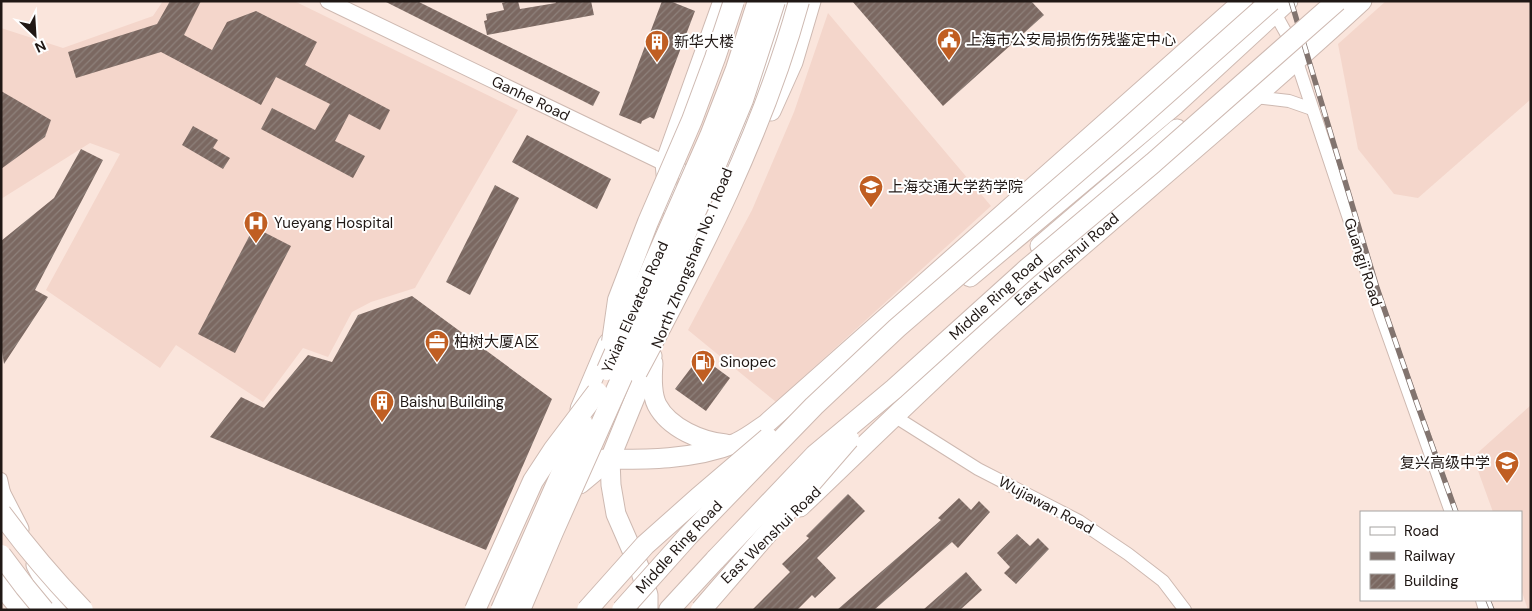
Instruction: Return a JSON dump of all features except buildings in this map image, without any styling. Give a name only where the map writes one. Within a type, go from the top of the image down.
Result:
[{"type":"highway","points":[[607,370],[618,300],[648,222],[692,120],[734,1]]},
{"type":"highway","name":"Yixian Elevated Road","points":[[501,610],[710,136],[736,69],[758,1]]},
{"type":"highway","name":"Yixian Elevated Road","points":[[520,610],[576,488],[707,186],[743,100],[775,1]]},
{"type":"highway","points":[[576,488],[679,296],[714,226],[760,119],[799,1]]},
{"type":"highway","name":"Middle Ring Road","points":[[669,610],[815,455],[894,389],[1028,269],[1153,163],[1337,1]]},
{"type":"highway","name":"Middle Ring Road","points":[[622,610],[690,535],[814,406],[897,328],[1118,136],[1276,4]]},
{"type":"highway","points":[[586,610],[645,546],[699,497],[897,328]]},
{"type":"highway","points":[[701,610],[821,470],[894,389]]},
{"type":"highway","points":[[475,610],[533,481],[554,449],[597,392]]},
{"type":"highway","points":[[3,504],[28,550],[83,610]]},
{"type":"highway","points":[[1,555],[44,610]]},
{"type":"main road","points":[[669,205],[665,164],[723,1]]},
{"type":"main road","points":[[492,610],[556,468],[588,389],[721,87],[749,1]]},
{"type":"main road","name":"North Zhongshan No. 1 Road","points":[[634,610],[636,605],[631,574],[611,486],[610,459],[707,224],[729,188],[786,1]]},
{"type":"main road","points":[[729,188],[793,62],[811,1]]},
{"type":"main road","points":[[654,352],[652,372],[654,392],[657,404],[663,413],[674,423],[701,439],[714,443],[735,443],[766,424],[1242,1]]},
{"type":"main road","name":"East Wenshui Road","points":[[681,610],[741,525],[785,480],[910,362],[1054,233],[1183,124],[1322,1]]},
{"type":"main road","name":"East Wenshui Road","points":[[693,610],[894,416],[1001,318],[1296,62],[1362,1]]},
{"type":"main road","points":[[556,468],[576,459],[633,459],[700,454],[783,431],[821,410],[943,300],[1174,106],[1276,4]]},
{"type":"main road","points":[[1022,196],[1080,185]]},
{"type":"main road","points":[[524,610],[576,488],[576,459],[568,437]]},
{"type":"main road","points":[[576,488],[610,459]]},
{"type":"main road","points":[[3,504],[46,584],[65,610]]},
{"type":"main road","name":"North Zhongshan No. 1 Road","points":[[616,514],[640,569],[648,594],[648,610]]},
{"type":"street","name":"Ganhe Road","points":[[328,1],[665,164],[729,188]]},
{"type":"street","name":"Guangji Road","points":[[1276,4],[1381,315],[1451,511]]},
{"type":"street","points":[[1256,97],[1289,101],[1312,108]]},
{"type":"street","name":"Wujiawan Road","points":[[894,416],[978,469],[1079,521],[1128,554],[1163,581],[1185,610]]},
{"type":"street","points":[[1,480],[3,504]]},
{"type":"street","points":[[9,600],[46,584]]},
{"type":"shaded area","name":"Yueyang Hospital","points":[[163,1],[294,1],[518,110],[415,288],[371,302],[352,312],[328,357],[303,348],[263,402],[176,345],[160,368],[46,290],[120,154],[90,143],[1,199],[1,28],[63,48],[153,16]]},
{"type":"shaded area","points":[[1386,1],[1531,1],[1531,99],[1418,198],[1394,194],[1358,149],[1338,44]]},
{"type":"shaded area","name":"上海交通大学药学院","points":[[828,13],[991,206],[776,402],[688,330],[752,210],[794,112]]},
{"type":"shaded area","name":"复兴高级中学","points":[[1531,405],[1531,610],[1528,610],[1522,592],[1522,511],[1493,511],[1473,457]]},
{"type":"railway","points":[[1291,1],[1377,288],[1456,511]]},
{"type":"railway","points":[[1488,601],[1492,610]]},
{"type":"place","name":"上海市公安局损伤伤残鉴定中心","points":[[949,61]]},
{"type":"place","name":"新华大楼","points":[[657,63]]},
{"type":"place","name":"上海交通大学药学院","points":[[871,208]]},
{"type":"place","name":"Yueyang Hospital","points":[[256,244]]},
{"type":"place","name":"柏树大厦A区","points":[[437,363]]},
{"type":"place","name":"Sinopec","points":[[703,383]]},
{"type":"place","name":"Baishu Building","points":[[382,423]]},
{"type":"place","name":"复兴高级中学","points":[[1507,484]]}]
